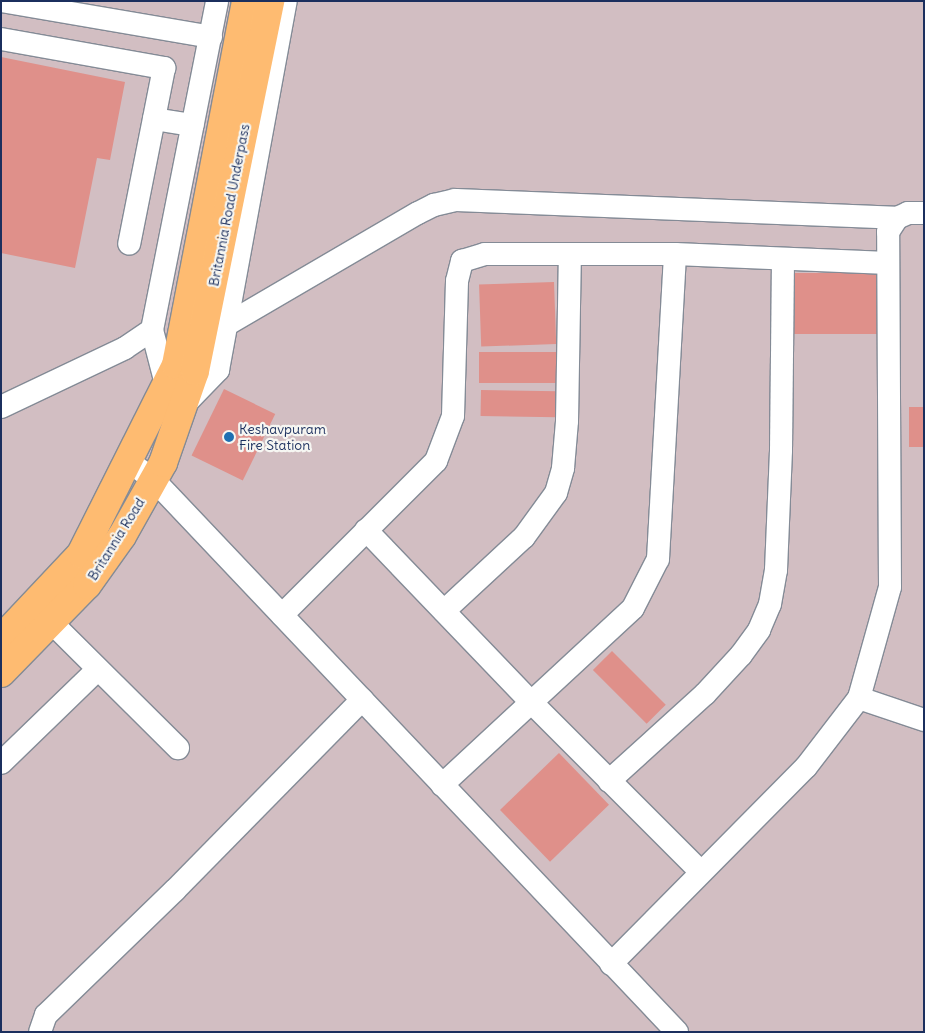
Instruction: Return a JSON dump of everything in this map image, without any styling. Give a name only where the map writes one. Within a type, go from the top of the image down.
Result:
[{"type":"main road","name":"Britannia Road Underpass","points":[[174,398],[176,365],[201,248],[246,1]]},
{"type":"main road","name":"Britannia Road Underpass","points":[[174,398],[195,371],[270,1]]},
{"type":"main road","name":"Britannia Road","points":[[1,638],[81,554],[128,461],[174,398]]},
{"type":"main road","name":"Britannia Road","points":[[1,673],[87,585],[103,563],[163,463],[174,398]]},
{"type":"lane","points":[[217,1],[152,330],[174,398],[218,370],[286,1]]},
{"type":"lane","points":[[1,2],[211,37]]},
{"type":"lane","points":[[1,39],[164,68],[129,244]]},
{"type":"lane","points":[[154,119],[193,125]]},
{"type":"lane","points":[[226,324],[418,213],[434,205],[455,200],[897,218],[908,213],[924,213]]},
{"type":"lane","points":[[611,964],[806,767],[858,698],[890,587],[888,232],[897,218]]},
{"type":"lane","points":[[282,615],[436,461],[453,416],[457,281],[462,261],[485,254],[674,254],[888,263]]},
{"type":"lane","points":[[444,611],[524,536],[556,493],[563,468],[567,421],[570,254]]},
{"type":"lane","points":[[442,785],[633,608],[658,559],[674,254]]},
{"type":"lane","points":[[609,781],[705,694],[735,662],[759,630],[770,604],[776,570],[781,450],[783,259]]},
{"type":"lane","points":[[1,407],[125,348],[152,330]]},
{"type":"lane","points":[[128,461],[153,480],[677,1032]]},
{"type":"lane","points":[[366,530],[531,702],[701,872]]},
{"type":"lane","points":[[51,622],[178,748]]},
{"type":"lane","points":[[1,763],[98,670]]},
{"type":"lane","points":[[858,698],[924,720]]},
{"type":"lane","points":[[40,1032],[46,1015],[175,890],[362,700]]},
{"type":"shaded area","points":[[1,1],[924,1],[924,1032],[1,1032]]},
{"type":"building","points":[[1,57],[125,82],[110,160],[97,158],[75,268],[1,253]]},
{"type":"building","points":[[790,273],[878,273],[878,334],[790,334]]},
{"type":"building","points":[[554,282],[556,344],[481,347],[479,285]]},
{"type":"building","points":[[479,352],[556,352],[556,383],[479,383]]},
{"type":"building","points":[[224,389],[275,414],[243,480],[192,456]]},
{"type":"building","points":[[481,390],[558,391],[558,417],[481,416]]},
{"type":"building","points":[[909,407],[924,407],[924,447],[909,447]]},
{"type":"building","points":[[612,651],[666,705],[647,724],[593,670]]},
{"type":"building","points":[[559,753],[609,805],[550,862],[500,810]]},
{"type":"place","name":"Keshavpuram Fire Station","points":[[229,437]]}]
